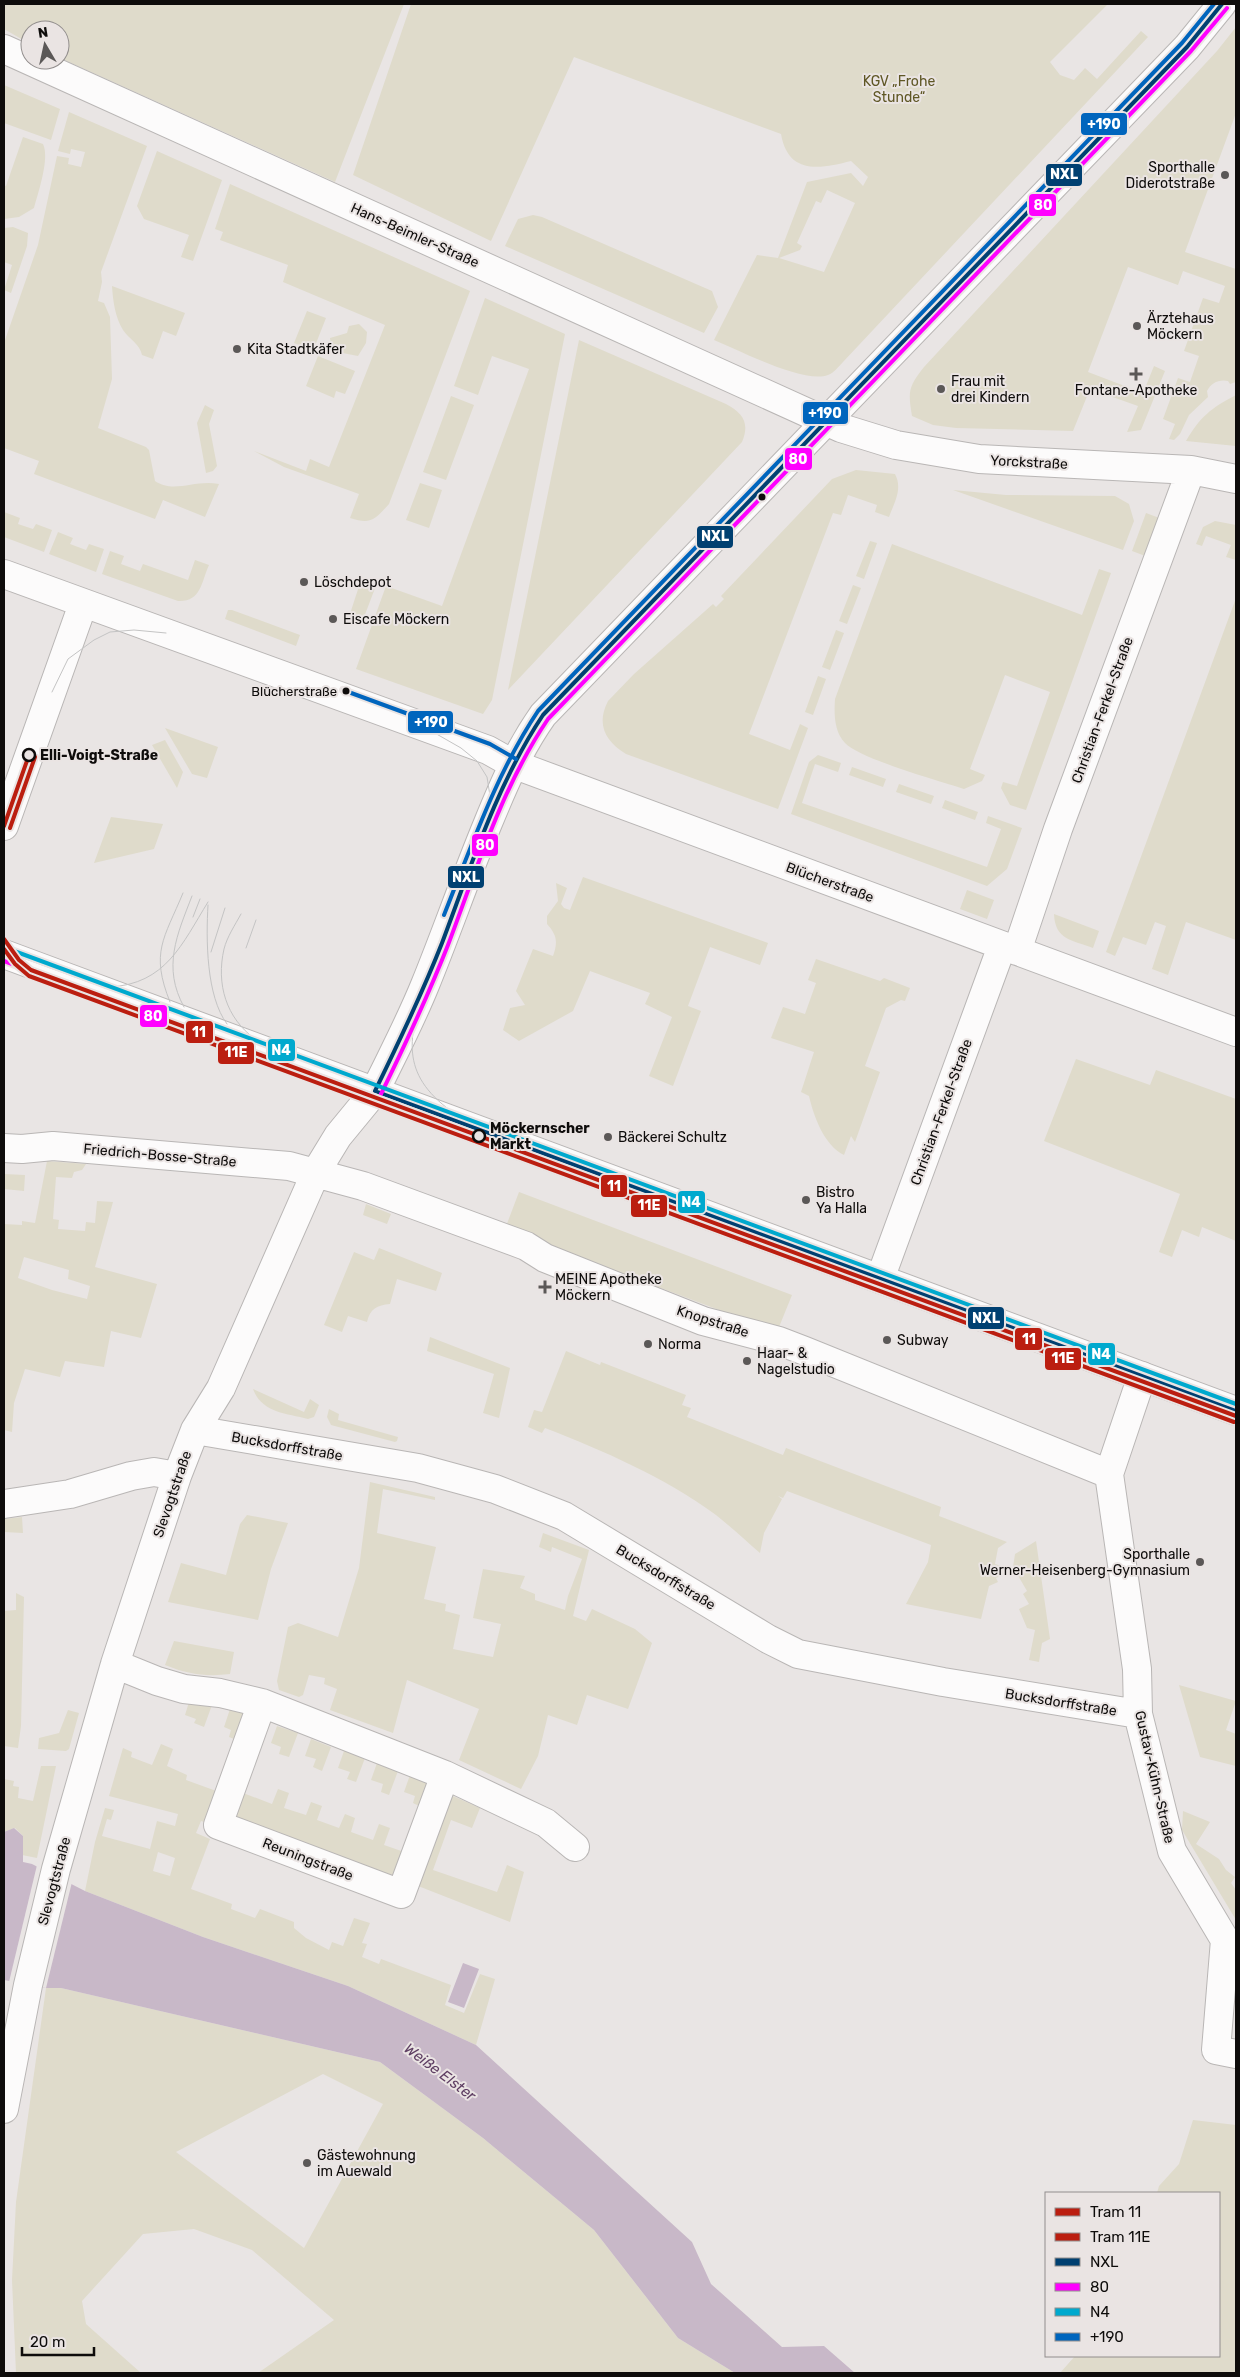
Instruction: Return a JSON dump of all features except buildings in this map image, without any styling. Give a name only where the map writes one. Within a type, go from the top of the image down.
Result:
[{"type":"street","points":[[513,764],[526,738],[543,715],[1187,47],[1222,4]]},
{"type":"street","name":"Hans-Beimler-Straße","points":[[4,48],[826,422]]},
{"type":"street","name":"Yorckstraße","points":[[826,422],[896,445],[980,459],[1191,470],[1236,479]]},
{"type":"street","name":"Christian-Ferkel-Straße","points":[[880,1279],[1058,829],[1191,470]]},
{"type":"street","points":[[4,574],[83,604],[4,826]]},
{"type":"street","name":"Blücherstraße","points":[[83,604],[488,750],[513,764],[1236,1032]]},
{"type":"street","name":"Slevogtstraße","points":[[4,2109],[28,1985],[56,1869],[115,1664],[177,1476],[196,1430],[221,1388],[316,1172],[338,1136],[375,1091],[406,1031],[474,856],[513,764]]},
{"type":"street","points":[[4,954],[1236,1411]]},
{"type":"street","name":"Friedrich-Bosse-Straße","points":[[4,1148],[22,1149],[53,1146],[288,1166],[316,1172]]},
{"type":"street","name":"Knopstraße","points":[[316,1172],[363,1186],[526,1246],[546,1258],[703,1321],[779,1341],[1109,1474]]},
{"type":"street","name":"Gustav-Kühn-Straße","points":[[1142,1376],[1109,1474],[1137,1669],[1138,1714],[1172,1851],[1231,1941],[1226,2052]]},
{"type":"street","name":"Bucksdorffstraße","points":[[196,1430],[418,1468],[495,1489],[564,1516],[768,1639],[798,1654],[942,1682],[1138,1714]]},
{"type":"street","points":[[4,1504],[70,1494],[131,1476],[154,1472],[177,1476]]},
{"type":"street","points":[[115,1664],[157,1682],[184,1689],[220,1693],[262,1703],[445,1775],[546,1823],[575,1847]]},
{"type":"street","name":"Reuningstraße","points":[[262,1703],[218,1825],[401,1894],[445,1775]]},
{"type":"green space","points":[[4,4],[404,4],[335,182],[70,63],[70,20],[20,20],[20,38],[4,29]]},
{"type":"green space","name":"KGV „Frohe Stunde“","points":[[411,4],[1108,4],[1050,62],[1060,75],[1074,80],[1085,68],[1097,79],[1141,31],[1148,37],[838,367],[828,375],[803,375],[788,371],[714,340],[757,255],[778,258],[807,182],[851,173],[863,186],[868,177],[851,161],[817,167],[798,163],[791,157],[785,147],[781,134],[574,57],[491,241],[353,175]],"holes":[[[827,190],[855,203],[824,272],[779,258],[800,250],[802,246],[797,243],[816,201],[821,203]]]},
{"type":"green space","points":[[1236,27],[1236,113],[1185,252],[1236,269],[1236,382],[1230,384],[1228,381],[1218,381],[1213,384],[1207,391],[1208,397],[1189,415],[1180,434],[1174,440],[1169,439],[1175,424],[1163,419],[1178,378],[1190,382],[1199,356],[1184,351],[1203,298],[1219,303],[1225,286],[1183,271],[1178,285],[1128,267],[1088,372],[1143,393],[1154,366],[1165,371],[1141,430],[1127,432],[1138,406],[1090,389],[1073,431],[956,428],[933,425],[912,416],[910,390],[924,367],[1217,51]]},
{"type":"green space","points":[[4,85],[60,109],[51,140],[4,123]]},
{"type":"green space","points":[[69,112],[147,146],[101,272],[102,282],[98,301],[104,303],[110,317],[112,379],[98,428],[146,447],[149,450],[155,481],[162,485],[219,484],[205,517],[163,500],[155,519],[34,474],[39,461],[4,448],[4,343],[38,245],[57,156],[69,158],[68,164],[81,167],[85,152],[71,149],[70,154],[58,151]]},
{"type":"green space","points":[[23,137],[43,144],[45,158],[43,176],[34,208],[19,217],[4,219],[4,185],[6,186]]},
{"type":"green space","points":[[157,151],[222,180],[193,261],[181,257],[189,235],[144,219],[137,206]]},
{"type":"green space","points":[[230,184],[470,291],[389,504],[380,514],[368,521],[350,518],[359,494],[284,467],[254,451],[306,471],[310,459],[329,467],[385,325],[283,282],[288,265],[220,240],[223,232],[215,229]]},
{"type":"green space","points":[[533,215],[542,217],[712,291],[718,307],[704,333],[505,246],[518,219]]},
{"type":"green space","points":[[13,227],[28,233],[27,246],[11,293],[4,290],[12,265],[4,262],[4,228]]},
{"type":"green space","points":[[112,286],[185,313],[176,336],[163,331],[153,359],[142,355],[137,345],[120,325],[116,314]]},
{"type":"green space","points":[[485,298],[565,334],[492,700],[483,714],[356,669],[386,586],[442,606],[529,369],[492,356],[478,395],[454,386]]},
{"type":"green space","points":[[307,311],[326,318],[313,351],[294,343]]},
{"type":"green space","points":[[359,324],[367,332],[366,343],[358,356],[332,351],[330,338],[347,333],[349,326]]},
{"type":"green space","points":[[579,340],[726,404],[741,415],[745,424],[744,435],[742,442],[508,690]]},
{"type":"green space","points":[[318,356],[355,371],[345,394],[336,391],[334,398],[306,386]]},
{"type":"green space","points":[[1236,395],[1236,446],[1186,441],[1207,414]]},
{"type":"green space","points":[[451,396],[474,405],[446,480],[423,472]]},
{"type":"green space","points":[[205,405],[214,410],[209,424],[217,466],[213,471],[206,473],[197,423]]},
{"type":"green space","points":[[856,470],[895,474],[898,485],[897,496],[889,517],[875,512],[877,505],[848,495],[841,515],[833,513],[749,734],[790,750],[800,724],[808,728],[778,809],[626,754],[619,749],[608,738],[603,724],[604,709],[608,701],[634,674],[713,604],[716,607],[724,599],[721,596],[832,479]]},
{"type":"green space","points":[[420,483],[442,490],[429,528],[406,520]]},
{"type":"green space","points":[[953,490],[1006,495],[1115,496],[1129,504],[1134,521],[1123,550]]},
{"type":"green space","points":[[4,512],[20,518],[18,524],[33,529],[36,524],[52,530],[44,552],[4,537]]},
{"type":"green space","points":[[1146,513],[1162,519],[1148,557],[1132,551]]},
{"type":"green space","points":[[1215,521],[1236,525],[1236,560],[1226,557],[1231,545],[1206,536],[1202,546],[1196,544],[1203,527]]},
{"type":"green space","points":[[58,532],[73,538],[70,544],[86,550],[89,544],[104,549],[96,572],[49,554]]},
{"type":"green space","points":[[870,541],[877,543],[864,579],[856,576]]},
{"type":"green space","points":[[892,544],[1082,615],[1099,569],[1111,573],[1026,810],[1010,805],[1001,788],[1003,782],[1017,786],[1050,692],[1005,675],[970,769],[985,775],[982,781],[964,789],[867,756],[853,749],[841,738],[835,716],[835,699]]},
{"type":"green space","points":[[110,551],[124,556],[121,564],[140,571],[143,564],[188,580],[195,560],[209,565],[202,585],[196,595],[186,600],[178,601],[102,574]]},
{"type":"green space","points":[[362,577],[377,583],[361,625],[348,620]]},
{"type":"green space","points":[[853,585],[861,588],[847,624],[839,621]]},
{"type":"green space","points":[[1236,598],[1236,940],[1186,922],[1168,975],[1152,969],[1166,926],[1155,922],[1146,945],[1123,937],[1115,956],[1106,952]]},
{"type":"green space","points":[[228,610],[300,635],[296,646],[225,619]]},
{"type":"green space","points":[[836,630],[844,633],[830,670],[822,667]]},
{"type":"green space","points":[[818,676],[826,679],[813,715],[805,712]]},
{"type":"green space","points":[[165,728],[218,747],[207,778],[192,774]]},
{"type":"green space","points":[[165,740],[183,772],[177,788],[152,745]]},
{"type":"green space","points":[[818,755],[841,763],[838,772],[815,764],[802,803],[987,867],[1001,829],[986,823],[988,816],[1022,828],[1007,869],[987,886],[791,814],[809,762]]},
{"type":"green space","points":[[852,767],[886,779],[883,787],[849,775]]},
{"type":"green space","points":[[899,784],[934,796],[931,804],[896,792]]},
{"type":"green space","points":[[945,800],[978,812],[975,820],[942,808]]},
{"type":"green space","points":[[111,817],[163,824],[154,849],[94,863]]},
{"type":"green space","points":[[583,877],[768,943],[760,965],[710,947],[688,1006],[701,1011],[673,1086],[649,1076],[672,1017],[645,1004],[650,993],[590,971],[573,1011],[519,1041],[503,1030],[510,1008],[525,1005],[516,991],[533,949],[553,956],[556,939],[547,924],[547,916],[558,901],[556,883],[567,888],[561,904],[564,908],[570,910]]},
{"type":"green space","points":[[967,890],[994,900],[987,919],[960,909]]},
{"type":"green space","points":[[1054,914],[1099,931],[1093,948],[1072,941],[1061,934],[1055,923]]},
{"type":"green space","points":[[816,959],[880,981],[884,978],[910,988],[905,1001],[901,1000],[886,1008],[865,1066],[880,1072],[855,1142],[851,1136],[844,1155],[831,1145],[825,1137],[817,1121],[809,1096],[801,1092],[814,1052],[771,1038],[783,1007],[805,1014],[816,983],[808,980]]},
{"type":"green space","points":[[1076,1059],[1150,1085],[1156,1070],[1236,1099],[1236,1241],[1202,1227],[1199,1237],[1182,1230],[1172,1257],[1159,1252],[1180,1194],[1044,1141]]},
{"type":"green space","points":[[47,1161],[86,1164],[82,1170],[74,1172],[72,1178],[56,1177],[53,1219],[59,1220],[58,1229],[85,1231],[86,1222],[95,1223],[97,1201],[113,1202],[95,1267],[157,1284],[141,1338],[111,1331],[104,1367],[65,1361],[60,1377],[25,1369],[14,1403],[12,1432],[4,1430],[4,1224],[22,1225],[22,1221],[35,1223]],"holes":[[[24,1257],[69,1270],[68,1279],[90,1286],[87,1299],[52,1290],[18,1278]]]},
{"type":"green space","points":[[4,1174],[25,1175],[24,1191],[4,1189]]},
{"type":"green space","points":[[519,1192],[792,1295],[777,1332],[505,1229]]},
{"type":"green space","points":[[366,1204],[391,1214],[387,1224],[363,1215]]},
{"type":"green space","points":[[379,1248],[442,1273],[436,1291],[397,1279],[390,1304],[375,1308],[367,1322],[348,1316],[342,1332],[324,1325],[354,1252],[374,1260]]},
{"type":"green space","points":[[430,1337],[510,1368],[499,1418],[483,1413],[494,1374],[427,1351]]},
{"type":"green space","points":[[566,1351],[600,1365],[601,1362],[686,1395],[682,1405],[691,1408],[687,1417],[783,1455],[786,1448],[941,1507],[939,1516],[1007,1542],[998,1548],[995,1564],[1008,1568],[1010,1571],[996,1578],[998,1582],[989,1586],[981,1619],[906,1604],[928,1562],[931,1545],[787,1491],[783,1498],[778,1496],[782,1499],[764,1533],[760,1553],[716,1515],[655,1477],[545,1428],[542,1433],[528,1427],[534,1410],[542,1412]]},
{"type":"green space","points":[[253,1389],[304,1412],[310,1399],[319,1405],[314,1417],[308,1419],[283,1413],[262,1403]]},
{"type":"green space","points":[[329,1409],[339,1414],[338,1420],[398,1437],[397,1441],[331,1425],[327,1417]]},
{"type":"green space","points":[[370,1482],[435,1497],[435,1500],[383,1489],[377,1533],[436,1547],[424,1599],[446,1604],[445,1611],[460,1615],[453,1649],[493,1657],[501,1624],[473,1618],[483,1569],[525,1576],[520,1588],[535,1594],[535,1600],[565,1610],[568,1596],[582,1559],[552,1547],[551,1552],[539,1547],[543,1533],[589,1550],[573,1616],[586,1621],[592,1609],[635,1629],[652,1643],[628,1709],[587,1695],[577,1725],[548,1715],[538,1756],[521,1789],[459,1760],[479,1709],[407,1680],[393,1733],[330,1710],[337,1689],[324,1684],[325,1678],[309,1675],[303,1695],[299,1697],[279,1690],[277,1681],[288,1627],[298,1623],[338,1637],[359,1568]]},
{"type":"green space","points":[[247,1515],[288,1523],[271,1569],[258,1620],[168,1602],[181,1563],[226,1575],[240,1524]]},
{"type":"green space","points":[[22,1517],[23,1533],[4,1532],[4,1519]]},
{"type":"green space","points":[[1036,1541],[1050,1639],[1042,1643],[1039,1662],[1029,1660],[1035,1630],[1027,1628],[1019,1609],[1029,1604],[1023,1594],[1027,1591],[1013,1567],[1015,1554]]},
{"type":"green space","points":[[16,1593],[24,1597],[21,1726],[18,1748],[4,1746],[4,1611],[16,1610]]},
{"type":"green space","points":[[174,1641],[234,1652],[230,1674],[197,1674],[165,1665]]},
{"type":"green space","points":[[1179,1685],[1236,1701],[1226,1730],[1236,1734],[1236,1766],[1200,1757]]},
{"type":"green space","points":[[189,1702],[212,1705],[204,1727],[194,1723],[196,1719],[185,1715]]},
{"type":"green space","points":[[230,1709],[249,1714],[239,1741],[229,1737],[231,1730],[224,1727]]},
{"type":"green space","points":[[68,1710],[79,1713],[69,1749],[66,1751],[38,1749],[39,1738],[59,1733]]},
{"type":"green space","points":[[277,1726],[298,1733],[289,1757],[279,1754],[281,1747],[271,1743]]},
{"type":"green space","points":[[311,1739],[331,1747],[322,1771],[313,1767],[316,1759],[305,1756]]},
{"type":"green space","points":[[161,1744],[173,1749],[167,1766],[187,1775],[186,1780],[219,1792],[207,1823],[201,1821],[196,1833],[210,1839],[191,1889],[232,1904],[231,1909],[255,1918],[260,1909],[294,1922],[294,1928],[306,1938],[329,1950],[332,1942],[343,1946],[354,1918],[370,1923],[362,1943],[367,1944],[362,1957],[379,1964],[381,1959],[451,1985],[445,2005],[464,2013],[480,1974],[495,1979],[476,2045],[348,1986],[203,1937],[85,1891],[95,1842],[105,1808],[114,1810],[111,1820],[107,1819],[102,1836],[150,1849],[157,1821],[175,1826],[178,1814],[109,1796],[123,1748],[132,1752],[131,1757],[152,1765]],"holes":[[[158,1852],[175,1858],[170,1876],[153,1871]]]},
{"type":"green space","points":[[344,1751],[365,1758],[356,1782],[347,1779],[350,1772],[338,1768]]},
{"type":"green space","points":[[377,1763],[398,1771],[389,1795],[381,1792],[383,1784],[371,1780]]},
{"type":"green space","points":[[41,1766],[56,1766],[37,1858],[22,1855],[23,1836],[15,1828],[4,1832],[4,1779],[14,1781],[13,1786],[19,1787],[18,1798],[33,1801]]},
{"type":"green space","points":[[410,1775],[429,1782],[423,1808],[413,1803],[415,1796],[404,1792]]},
{"type":"green space","points":[[278,1789],[289,1793],[284,1808],[306,1815],[311,1802],[322,1806],[317,1820],[339,1828],[345,1814],[355,1818],[351,1832],[373,1840],[379,1824],[390,1828],[384,1845],[407,1853],[391,1880],[233,1821],[238,1791],[272,1804]]},
{"type":"green space","points":[[446,1793],[480,1808],[472,1828],[451,1820],[433,1870],[497,1892],[507,1865],[524,1872],[510,1922],[413,1884]]},
{"type":"green space","points":[[1183,1811],[1210,1822],[1196,1844],[1219,1859],[1226,1870],[1235,1877],[1231,1883],[1236,1890],[1236,1920],[1182,1830]]},
{"type":"green space","points":[[46,1988],[61,1988],[380,2062],[483,2138],[594,2230],[678,2338],[735,2373],[258,2373],[334,2320],[252,2250],[194,2229],[143,2234],[82,2301],[86,2324],[141,2373],[16,2373],[12,2280],[16,2202]],"holes":[[[323,2074],[383,2104],[304,2248],[176,2152]]]},
{"type":"green space","points":[[1193,2120],[1236,2125],[1236,2373],[1060,2373],[1074,2357],[1220,2357],[1220,2192],[1157,2192],[1159,2186],[1179,2164]]},
{"type":"water","name":"Weiße Elster","points":[[14,1828],[23,1836],[23,1862],[32,1864],[85,1891],[203,1937],[348,1986],[476,2045],[692,2242],[711,2284],[782,2347],[824,2346],[855,2373],[735,2373],[678,2338],[594,2230],[483,2138],[380,2062],[61,1988],[46,1988],[4,1980],[4,1832]]},
{"type":"water","points":[[463,1963],[479,1969],[464,2008],[448,2002]]},
{"type":"pier","points":[[37,1865],[72,1882],[46,1988],[9,1982]]},
{"type":"tram line","points":[[52,692],[68,659],[94,640],[110,632],[134,630],[166,633]]},
{"type":"tram line","points":[[426,728],[461,748],[477,761],[487,777],[491,802],[474,856]]},
{"type":"tram line","name":"11","points":[[4,826],[29,755]]},
{"type":"tram line","name":"11E","points":[[10,828],[35,757]]},
{"type":"tram line","points":[[170,1002],[164,985],[160,958],[165,935],[183,893]]},
{"type":"tram line","points":[[184,1007],[177,992],[174,978],[174,951],[181,924],[192,896]]},
{"type":"tram line","points":[[193,917],[200,899]]},
{"type":"tram line","points":[[110,987],[129,984],[159,970],[180,947],[208,902]]},
{"type":"tram line","points":[[208,905],[207,934],[211,983],[220,1012],[227,1024]]},
{"type":"tram line","points":[[211,952],[225,908]]},
{"type":"tram line","points":[[241,914],[224,949],[221,975],[230,1011],[245,1031],[255,1039]]},
{"type":"tram line","points":[[246,948],[256,920]]},
{"type":"tram line","name":"11","points":[[4,939],[19,960],[31,970],[1236,1416]]},
{"type":"tram line","name":"11E","points":[[4,949],[15,964],[29,976],[1234,1422]]},
{"type":"tram line","points":[[4,951],[483,1126]]},
{"type":"tram line","points":[[4,960],[31,970]]},
{"type":"tram line","points":[[425,984],[415,1021],[412,1053],[423,1083],[434,1097],[451,1111]]},
{"type":"transit line","name":"+190","points":[[444,915],[497,785],[538,711],[1182,43],[1214,4]]},
{"type":"transit line","name":"NXL","points":[[375,1091],[410,1018],[442,943],[498,797],[527,741],[543,715],[1187,47],[1222,4]]},
{"type":"transit line","name":"80","points":[[381,1094],[416,1020],[448,945],[504,800],[517,772],[548,719],[1191,51],[1227,8]]},
{"type":"transit line","name":"+190","points":[[343,690],[490,744],[516,759]]},
{"type":"transit line","name":"N4","points":[[6,948],[1236,1404]]},
{"type":"transit line","name":"80","points":[[4,961],[373,1097]]},
{"type":"transit line","name":"NXL","points":[[375,1091],[1236,1411]]},
{"type":"place","name":"Sporthalle Diderotstraße","points":[[1225,175]]},
{"type":"place","name":"Ärztehaus Möckern","points":[[1137,326]]},
{"type":"place","name":"Kita Stadtkäfer","points":[[237,349]]},
{"type":"place","name":"Fontane-Apotheke","points":[[1136,374]]},
{"type":"place","name":"Frau mit drei Kindern","points":[[941,389]]},
{"type":"place","name":"Löschdepot","points":[[304,582]]},
{"type":"place","name":"Eiscafe Möckern","points":[[333,619]]},
{"type":"place","name":"Blücherstraße","points":[[346,691]]},
{"type":"place","name":"Elli-Voigt-Straße","points":[[29,755]]},
{"type":"place","name":"Möckernscher Markt","points":[[479,1136]]},
{"type":"place","name":"Bäckerei Schultz","points":[[608,1137]]},
{"type":"place","name":"Bistro Ya Halla","points":[[806,1200]]},
{"type":"place","name":"MEINE Apotheke Möckern","points":[[545,1287]]},
{"type":"place","name":"Subway","points":[[887,1340]]},
{"type":"place","name":"Norma","points":[[648,1344]]},
{"type":"place","name":"Haar- & Nagelstudio","points":[[747,1361]]},
{"type":"place","name":"Sporthalle Werner-Heisenberg-Gymnasium","points":[[1200,1562]]},
{"type":"place","name":"Gästewohnung im Auewald","points":[[307,2163]]}]
